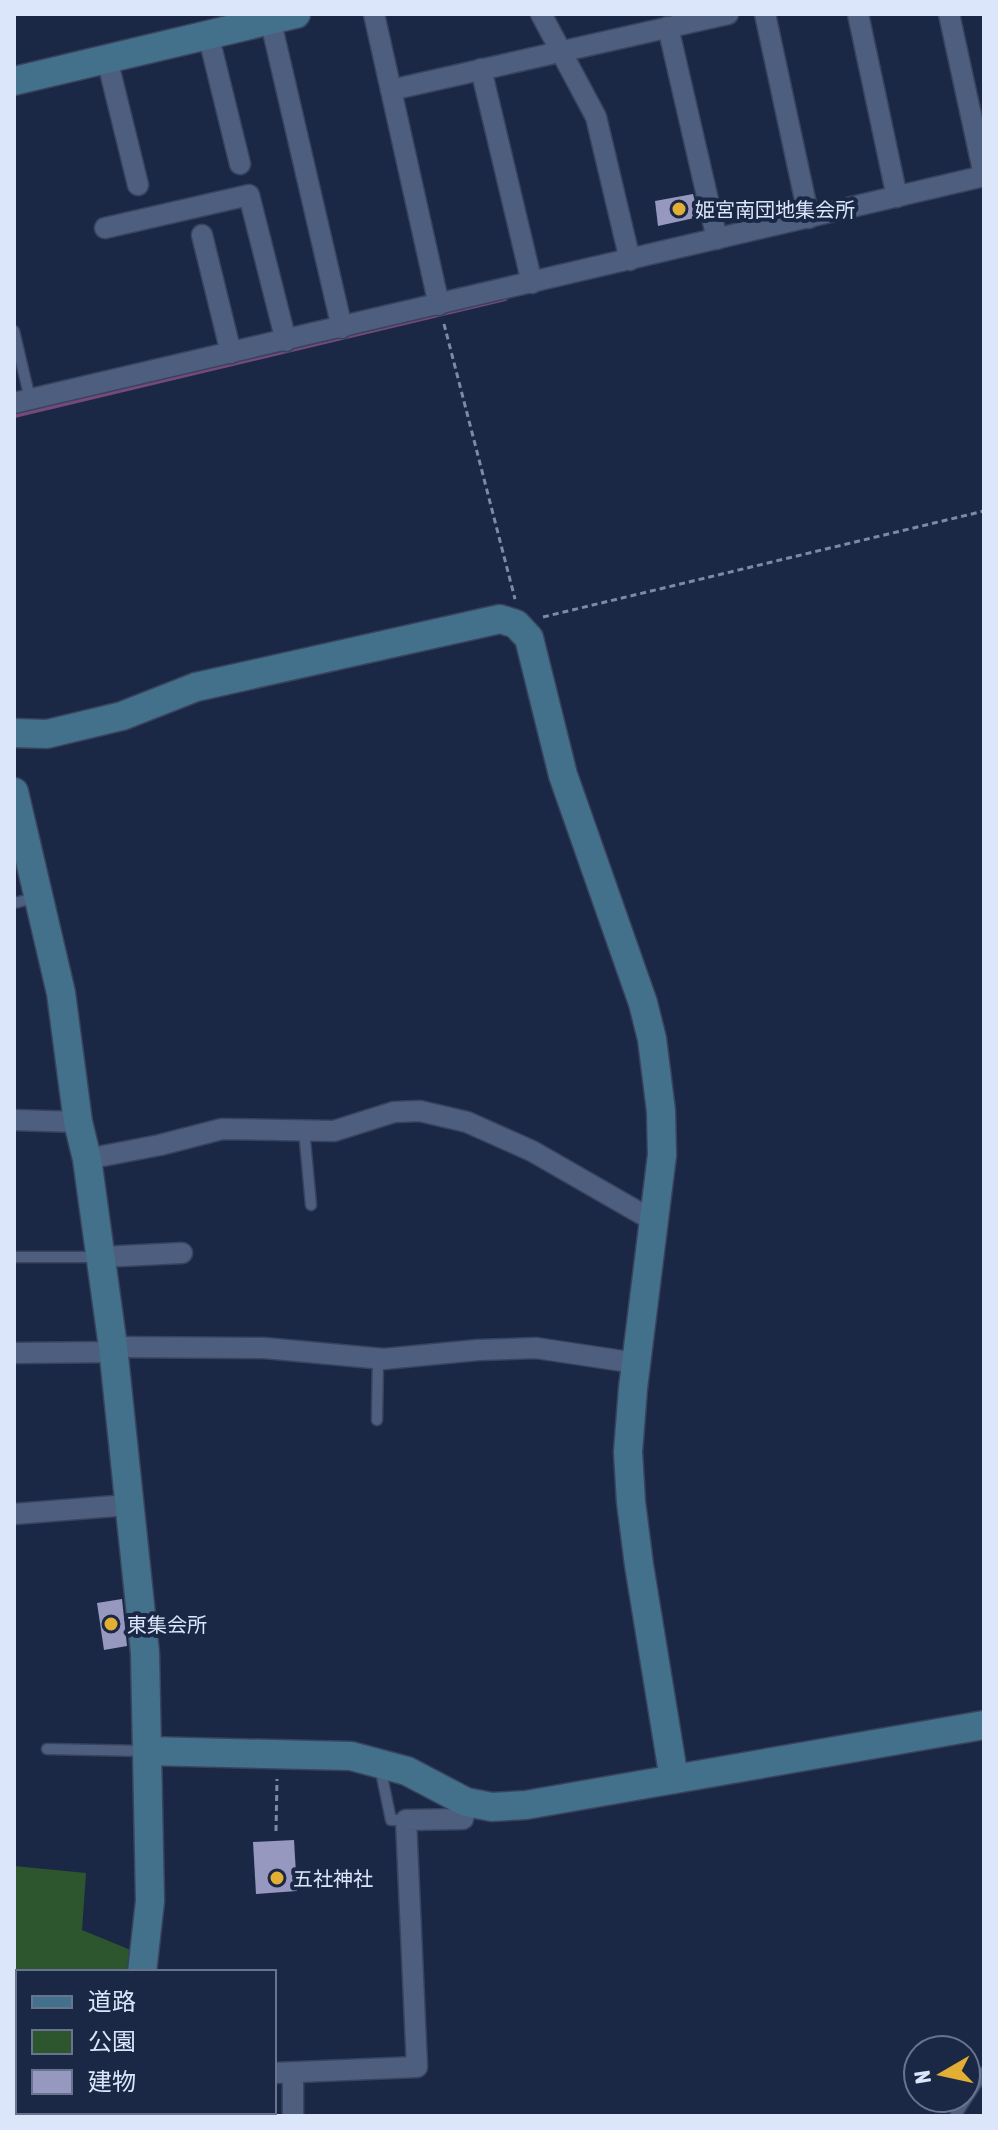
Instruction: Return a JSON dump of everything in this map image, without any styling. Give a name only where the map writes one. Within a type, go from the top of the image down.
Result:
[{"type":"street","points":[[374,14],[439,305]]},
{"type":"street","points":[[541,14],[596,117],[630,260]]},
{"type":"street","points":[[391,90],[728,14]]},
{"type":"street","points":[[765,14],[809,218]]},
{"type":"street","points":[[858,14],[897,197]]},
{"type":"street","points":[[22,401],[984,176],[949,14]]},
{"type":"street","points":[[14,81],[279,16],[342,328]]},
{"type":"street","points":[[668,27],[717,239]]},
{"type":"street","points":[[208,34],[240,164]]},
{"type":"street","points":[[107,59],[138,185]]},
{"type":"street","points":[[481,69],[532,283]]},
{"type":"street","points":[[105,228],[249,195],[286,341]]},
{"type":"street","points":[[202,235],[231,353]]},
{"type":"street","points":[[14,733],[47,734],[122,716],[196,687],[500,619],[516,624],[529,638],[563,775],[631,963],[652,1039],[661,1111],[662,1155],[628,1452],[631,1502],[674,1779]]},
{"type":"street","points":[[14,792],[26,900],[61,993],[113,1350],[145,1653],[150,1901],[142,1970]]},
{"type":"street","points":[[87,1159],[222,1129],[334,1131],[394,1112],[420,1111],[467,1122],[532,1151],[654,1221]]},
{"type":"street","points":[[14,1120],[78,1122]]},
{"type":"street","points":[[101,1257],[182,1253]]},
{"type":"street","points":[[14,1353],[264,1348],[378,1358],[536,1348],[636,1363]]},
{"type":"street","points":[[14,1514],[128,1505]]},
{"type":"street","points":[[147,1751],[351,1756],[407,1771],[466,1802],[492,1807],[526,1805],[984,1725]]},
{"type":"street","points":[[293,2116],[284,2073],[417,2067],[406,1820],[463,1819],[466,1802]]},
{"type":"lane","points":[[14,331],[22,401]]},
{"type":"lane","points":[[304,1130],[311,1205]]},
{"type":"lane","points":[[14,1257],[101,1257]]},
{"type":"lane","points":[[377,1420],[378,1358]]},
{"type":"lane","points":[[47,1749],[147,1751]]},
{"type":"lane","points":[[380,1764],[391,1820],[406,1820]]},
{"type":"lane","points":[[955,2116],[984,2072]]},
{"type":"path","points":[[439,305],[515,599],[516,624],[984,511]]},
{"type":"path","points":[[276,1831],[278,1754]]},
{"type":"green space","points":[[14,1866],[86,1873],[82,1930],[138,1953],[134,1970],[16,1970],[14,2025]]},
{"type":"building","name":"姫宮南団地集会所","points":[[693,194],[699,217],[658,226],[655,201]]},
{"type":"building","name":"東集会所","points":[[122,1599],[127,1646],[104,1650],[97,1603]]},
{"type":"building","points":[[294,1840],[297,1891],[256,1894],[253,1842]]},
{"type":"waterway","points":[[14,415],[505,298]]},
{"type":"place","name":"姫宮南団地集会所","points":[[679,209]]},
{"type":"place","name":"東集会所","points":[[111,1624]]},
{"type":"place","name":"五社神社","points":[[277,1878]]}]
